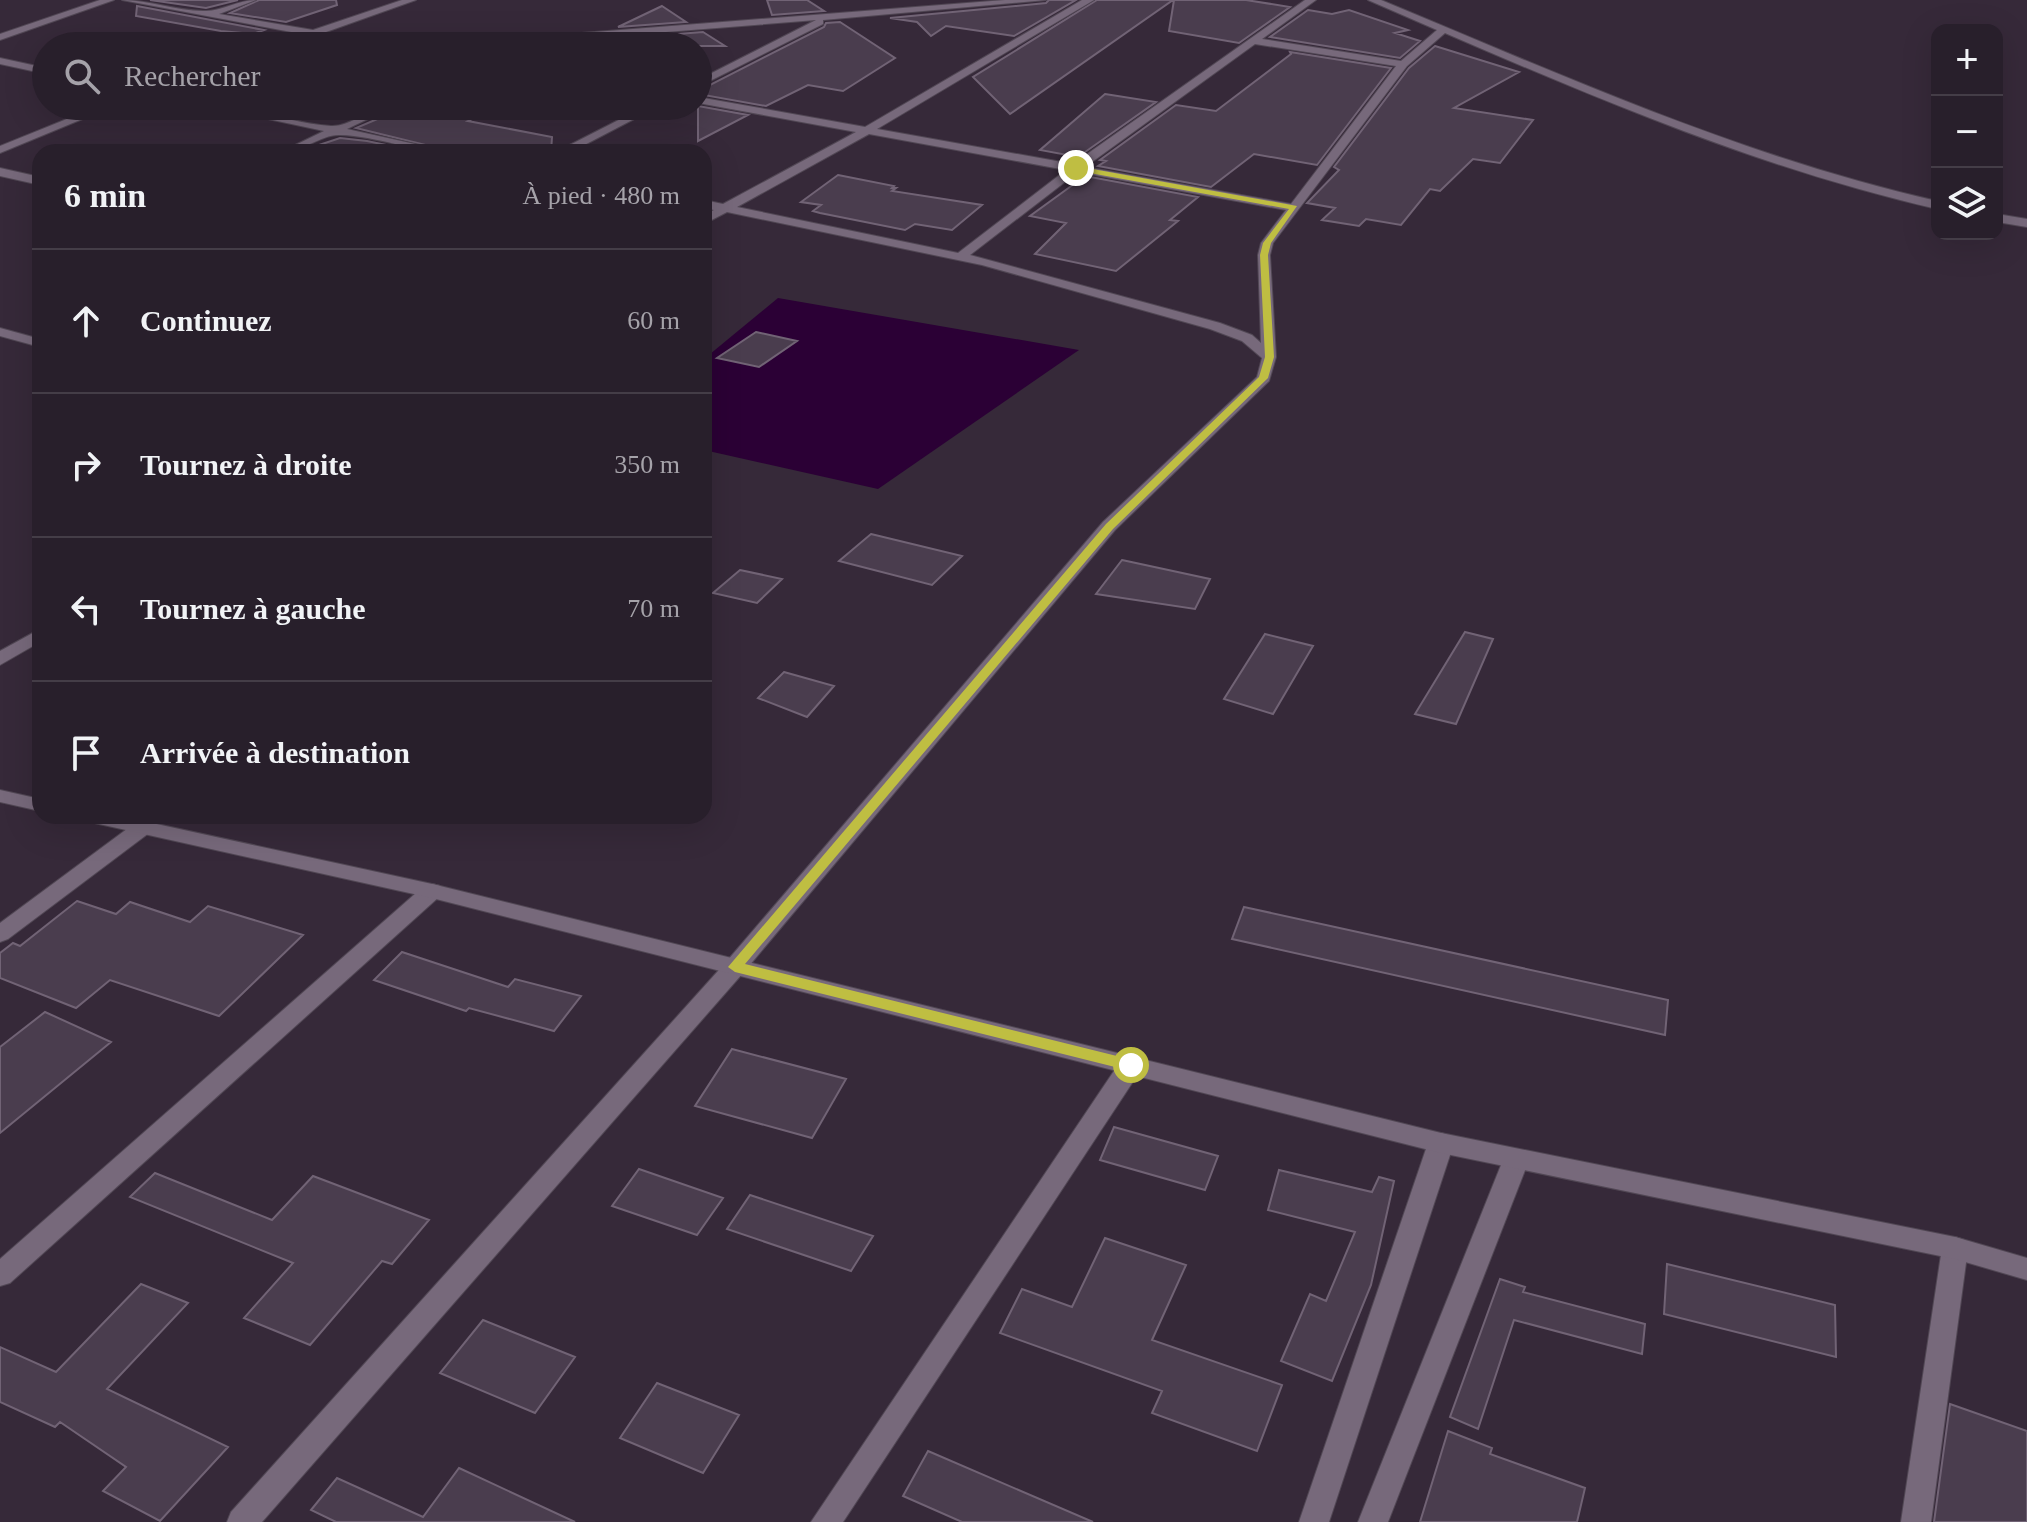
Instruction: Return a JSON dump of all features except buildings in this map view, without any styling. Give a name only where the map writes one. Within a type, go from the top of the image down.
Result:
[{"type":"street","points":[[0,37],[109,0]]},
{"type":"street","points":[[127,0],[303,32]]},
{"type":"street","points":[[207,15],[251,0]]},
{"type":"street","points":[[320,32],[411,0]]},
{"type":"street","points":[[876,0],[888,12]]},
{"type":"street","points":[[629,32],[1041,0]]},
{"type":"street","points":[[714,206],[868,130],[1089,0]]},
{"type":"street","points":[[960,257],[1076,168],[1311,0]]},
{"type":"street","points":[[1373,0],[1707,140],[1797,169],[1931,203]]},
{"type":"street","points":[[712,77],[831,16]]},
{"type":"street","points":[[242,1522],[735,967],[1109,526],[1264,378],[1269,357],[1264,255],[1267,243],[1403,64],[1444,29]]},
{"type":"street","points":[[1253,41],[1403,64]]},
{"type":"street","points":[[0,61],[32,68]]},
{"type":"street","points":[[712,102],[1294,208]]},
{"type":"street","points":[[0,150],[74,120]]},
{"type":"street","points":[[285,120],[405,144]]},
{"type":"street","points":[[305,144],[358,120]]},
{"type":"street","points":[[578,144],[626,120]]},
{"type":"street","points":[[0,172],[32,179]]},
{"type":"street","points":[[714,206],[960,257],[1215,326],[1247,338],[1269,357]]},
{"type":"street","points":[[2003,219],[2027,223]]},
{"type":"street","points":[[0,332],[32,341]]},
{"type":"street","points":[[0,659],[32,639]]},
{"type":"street","points":[[0,796],[32,803]]},
{"type":"street","points":[[125,824],[432,891],[1441,1143],[1955,1248],[2027,1269]]},
{"type":"street","points":[[0,934],[142,828]]},
{"type":"street","points":[[0,1275],[432,891]]},
{"type":"street","points":[[826,1522],[1131,1065]]},
{"type":"street","points":[[1314,1522],[1441,1143]]},
{"type":"street","points":[[1373,1522],[1516,1160]]},
{"type":"street","points":[[1916,1522],[1955,1248]]},
{"type":"shaded area","points":[[778,298],[1079,350],[878,489],[712,452],[712,352]]},
{"type":"route","points":[[1076,168],[1294,208],[1267,243],[1264,255],[1269,357],[1264,378],[1109,526],[735,967],[1131,1065]]}]
